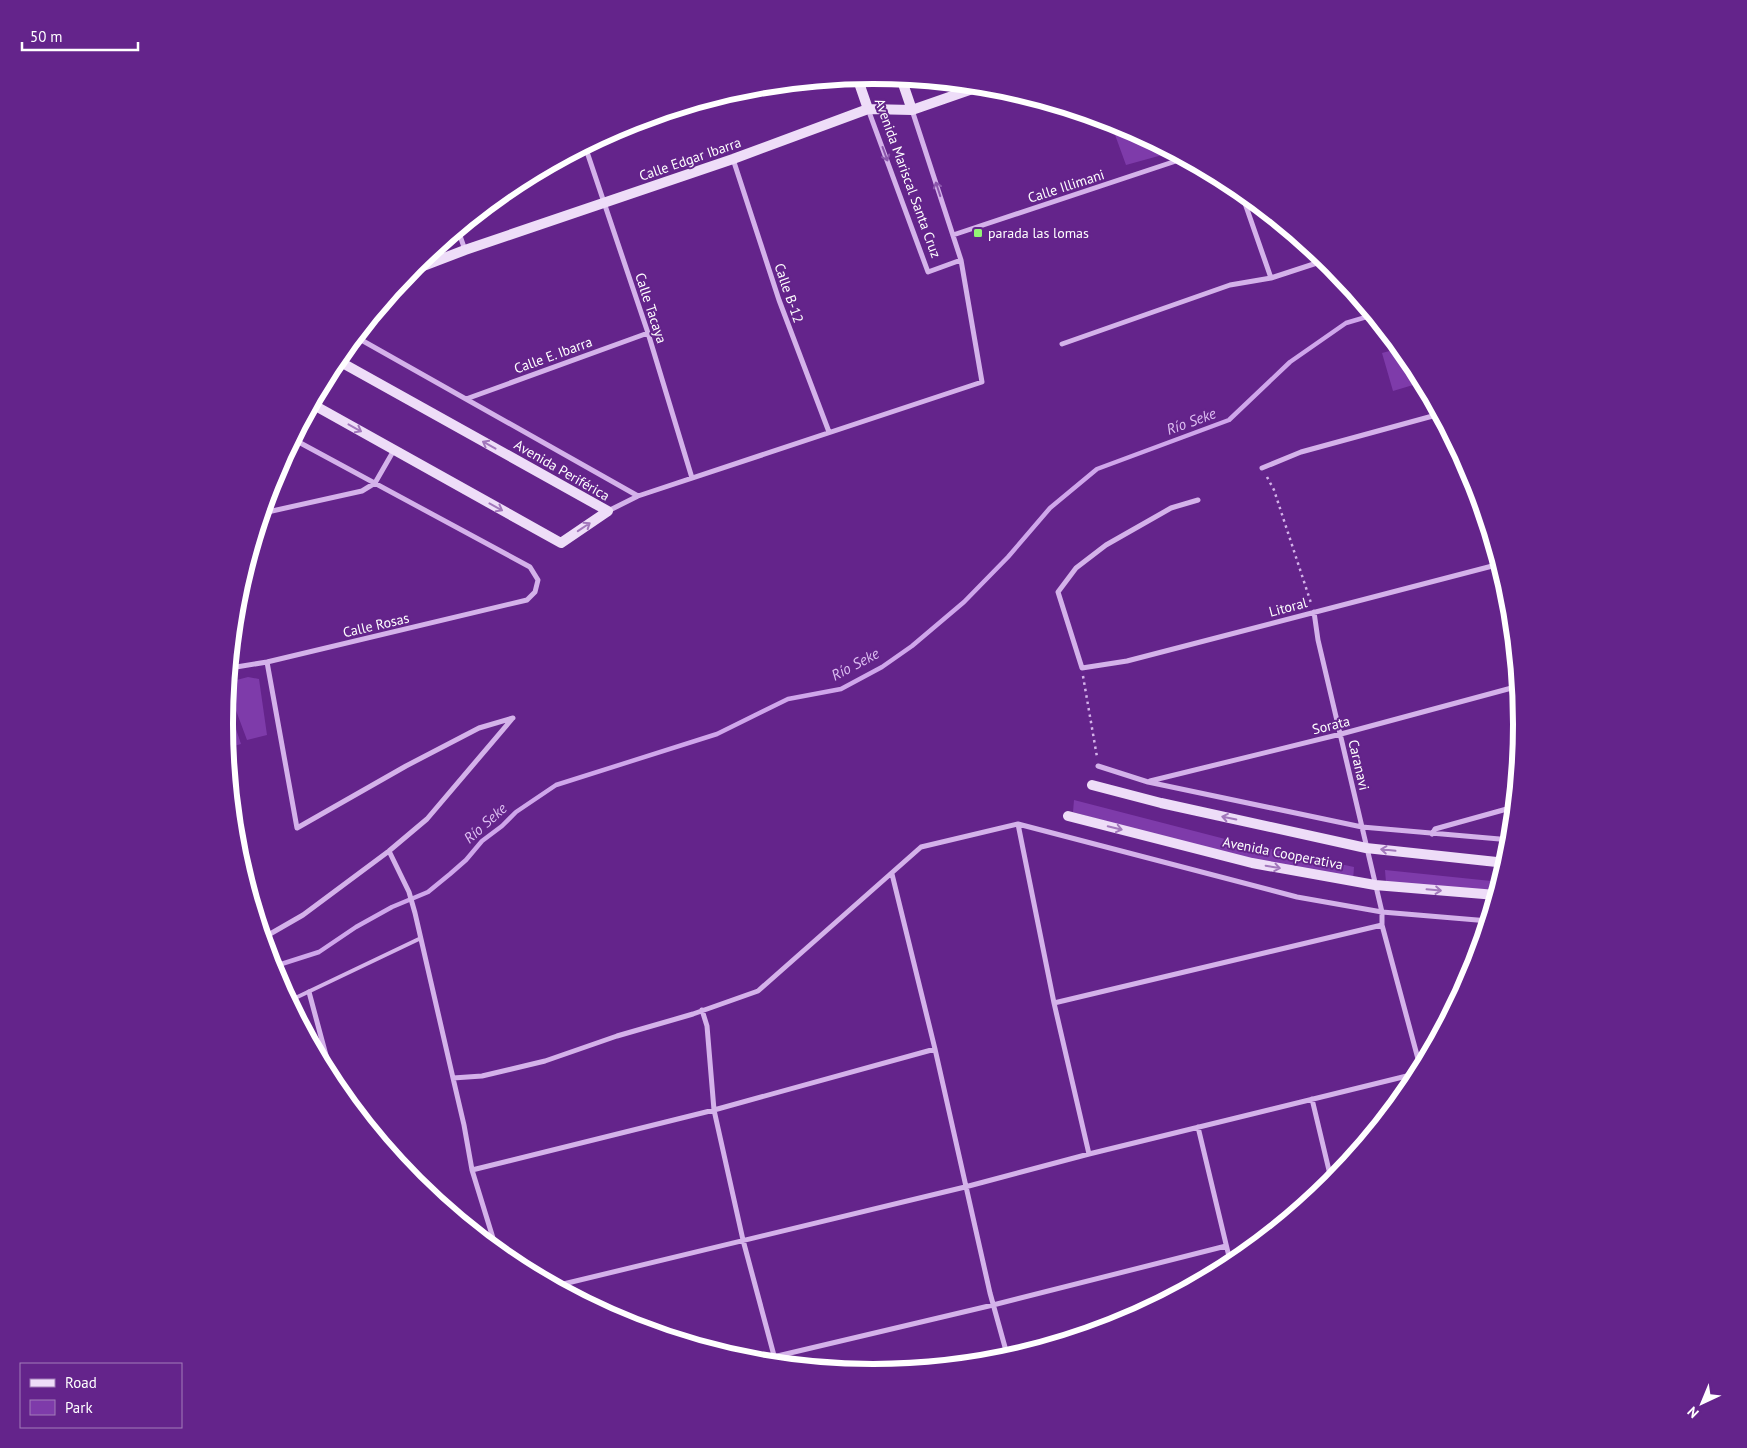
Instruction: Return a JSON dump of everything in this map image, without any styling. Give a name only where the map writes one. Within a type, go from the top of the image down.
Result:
[{"type":"street","name":"Avenida Mariscal Santa Cruz","points":[[860,84],[928,272],[961,260],[903,85]]},
{"type":"street","name":"Calle Edgar Ibarra","points":[[429,264],[733,159],[868,109],[912,110],[967,91]]},
{"type":"street","name":"Calle Tacaya","points":[[587,152],[648,333],[692,478]]},
{"type":"street","name":"Calle B-12","points":[[733,159],[779,300],[829,432]]},
{"type":"street","name":"Calle Illimani","points":[[953,235],[1177,161]]},
{"type":"street","points":[[1245,203],[1271,278]]},
{"type":"street","points":[[460,236],[465,250]]},
{"type":"street","points":[[608,510],[638,496],[982,382],[961,260]]},
{"type":"street","points":[[1062,344],[1230,285],[1271,278],[1317,263]]},
{"type":"street","name":"Calle E. Ibarra","points":[[466,399],[648,333]]},
{"type":"street","points":[[362,340],[638,496]]},
{"type":"street","name":"Avenida Periférica","points":[[317,407],[561,543],[608,510],[344,364]]},
{"type":"street","points":[[1262,468],[1301,452],[1434,416]]},
{"type":"street","points":[[299,442],[375,484]]},
{"type":"street","points":[[269,512],[362,491],[375,484],[394,450]]},
{"type":"street","name":"Calle Rosas","points":[[236,667],[267,662],[527,600],[535,592],[538,580],[530,567],[375,484]]},
{"type":"street","points":[[1082,668],[1058,592],[1076,568],[1106,545],[1171,508],[1198,500]]},
{"type":"street","name":"Litoral","points":[[1082,668],[1127,661],[1494,566]]},
{"type":"street","name":"Caranavi","points":[[1314,612],[1318,640],[1382,912],[1382,925],[1417,1062]]},
{"type":"street","points":[[267,662],[297,828],[406,766],[479,728],[513,718],[427,819],[389,851],[303,915],[269,935]]},
{"type":"street","name":"Sorata","points":[[1148,782],[1341,734],[1512,688]]},
{"type":"street","points":[[1098,766],[1148,782],[1362,827],[1503,839]]},
{"type":"street","name":"Avenida Cooperativa","points":[[1092,785],[1161,803],[1366,848],[1498,862]]},
{"type":"street","points":[[1432,834],[1435,829],[1508,809]]},
{"type":"street","name":"Avenida Cooperativa","points":[[1068,816],[1252,863],[1375,885],[1491,895]]},
{"type":"street","points":[[1018,824],[1054,1003],[1090,1154]]},
{"type":"street","points":[[452,1078],[482,1076],[545,1061],[617,1036],[694,1014],[758,991],[921,847],[1018,824],[1297,897],[1382,912],[1483,921]]},
{"type":"street","points":[[389,851],[409,892],[415,913],[464,1125],[472,1170],[493,1238]]},
{"type":"street","points":[[892,874],[965,1187],[1006,1350]]},
{"type":"street","points":[[1054,1003],[1382,925]]},
{"type":"street","points":[[309,992],[326,1056]]},
{"type":"street","points":[[702,1010],[707,1026],[714,1110],[743,1240],[774,1356]]},
{"type":"street","points":[[472,1170],[714,1110],[934,1049]]},
{"type":"street","points":[[564,1284],[965,1187],[1409,1075]]},
{"type":"street","points":[[1312,1099],[1330,1173]]},
{"type":"street","points":[[1198,1127],[1229,1256]]},
{"type":"street","points":[[776,1357],[994,1305],[1226,1246]]},
{"type":"lane","points":[[295,998],[420,938]]},
{"type":"path","points":[[1262,468],[1274,490],[1314,612]]},
{"type":"path","points":[[1082,668],[1098,766]]},
{"type":"green space","points":[[1113,130],[1165,154],[1126,165]]},
{"type":"green space","points":[[1393,350],[1416,384],[1393,391],[1382,353]]},
{"type":"green space","points":[[248,677],[259,679],[267,735],[247,740],[234,705],[235,680]]},
{"type":"green space","points":[[233,720],[241,744],[234,746]]},
{"type":"green space","points":[[1074,800],[1229,840],[1354,867],[1353,881],[1226,856],[1073,812]]},
{"type":"green space","points":[[1385,870],[1494,881],[1491,893],[1386,883]]},
{"type":"waterway","name":"Río Seke","points":[[280,964],[319,952],[356,927],[392,907],[428,892],[466,860],[482,841],[502,826],[516,812],[556,785],[717,734],[788,699],[841,689],[882,667],[912,646],[964,602],[1008,557],[1050,508],[1097,469],[1229,420],[1290,362],[1346,323],[1367,317]]},
{"type":"place","name":"parada las lomas","points":[[978,233]]}]
